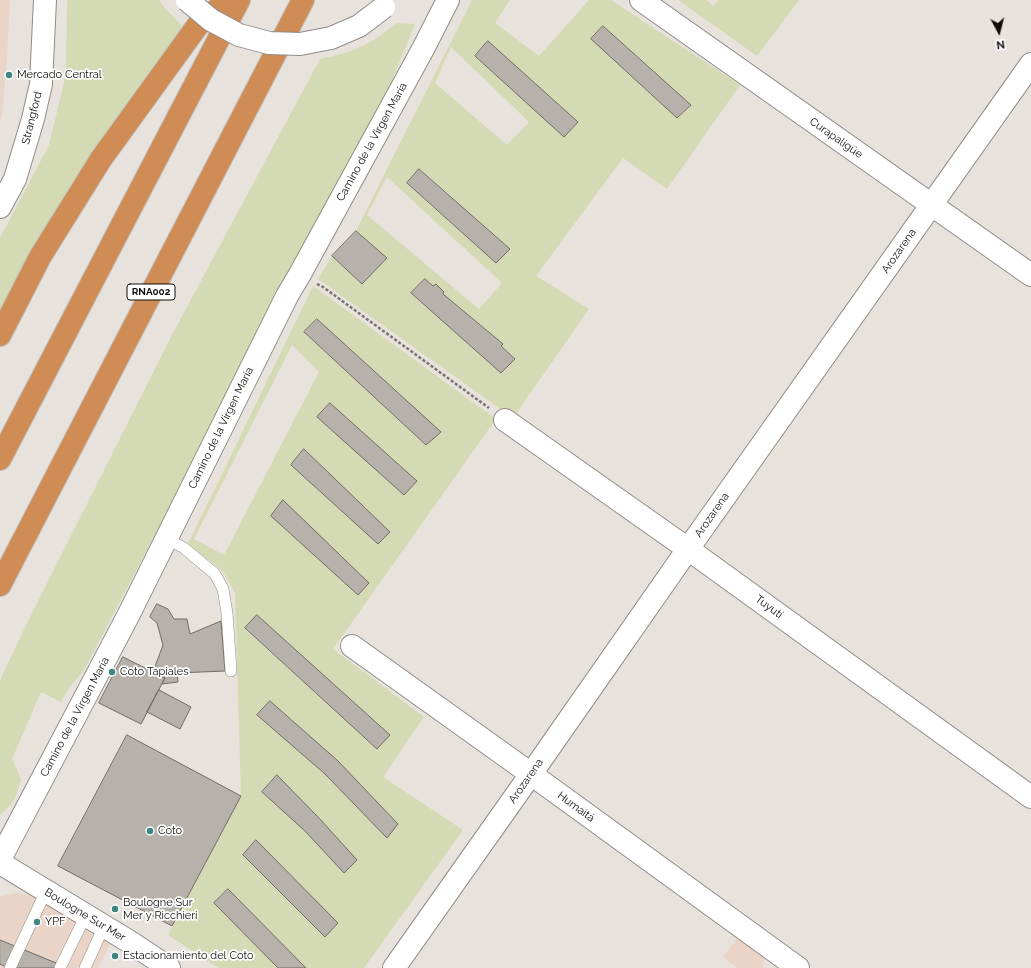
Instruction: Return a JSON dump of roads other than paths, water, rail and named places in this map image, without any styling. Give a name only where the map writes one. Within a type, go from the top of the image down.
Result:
[{"type":"highway","points":[[0,335],[40,257],[101,159],[198,25],[228,0]]},
{"type":"highway","points":[[0,459],[239,0]]},
{"type":"highway","name":"RNA002","points":[[0,585],[303,0]]},
{"type":"street","name":"Strangford","points":[[0,207],[15,179],[33,119],[41,84],[45,0]]},
{"type":"street","points":[[187,0],[211,20],[238,35],[269,43],[300,44],[331,38],[359,26],[388,4]]},
{"type":"street","name":"Camino de la Virgen María","points":[[0,859],[128,616],[287,296],[420,55],[448,0]]},
{"type":"street","name":"Curapaligüe","points":[[641,0],[1031,276]]},
{"type":"street","name":"Arozarena","points":[[394,968],[1031,64]]},
{"type":"street","name":"Tuyutí","points":[[505,420],[688,549],[1031,797]]},
{"type":"street","name":"Humaitá","points":[[352,646],[531,774],[785,964]]},
{"type":"street","name":"Boulogne Sur Mer","points":[[0,864],[104,926],[170,968]]},
{"type":"lane","points":[[167,539],[184,548],[215,574],[223,589],[228,613],[231,671]]},
{"type":"lane","points":[[10,968],[46,891]]},
{"type":"lane","points":[[60,968],[86,915]]},
{"type":"lane","points":[[85,968],[104,926]]},
{"type":"place","name":"Mercado Central","points":[[9,75]]},
{"type":"place","name":"Coto Tapiales","points":[[112,672]]},
{"type":"place","name":"Coto","points":[[150,831]]},
{"type":"place","name":"Boulogne Sur Mer y Ricchieri","points":[[115,909]]},
{"type":"place","name":"YPF","points":[[37,922]]},
{"type":"place","name":"Estacionamiento del Coto","points":[[115,956]]}]
